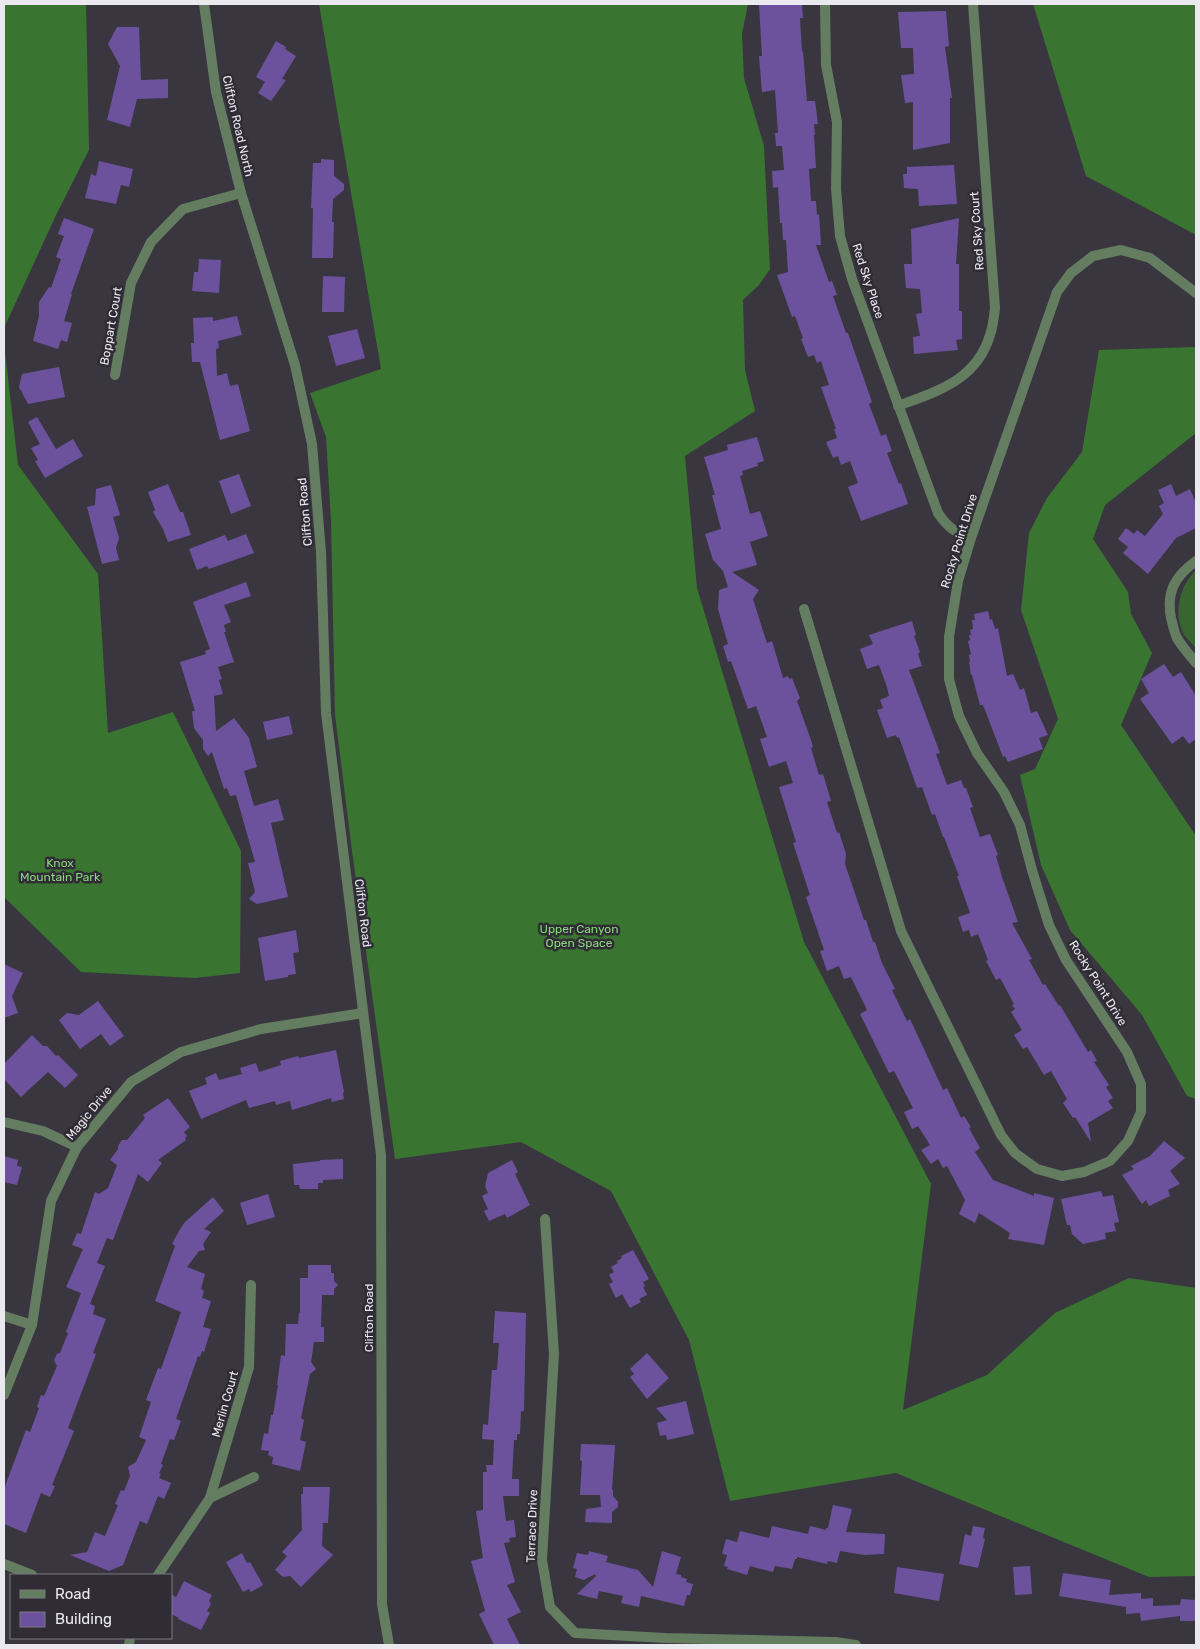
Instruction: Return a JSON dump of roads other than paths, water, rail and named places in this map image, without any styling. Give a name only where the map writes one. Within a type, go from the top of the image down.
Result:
[{"type":"street","name":"Clifton Road North","points":[[204,4],[216,92],[241,193]]},
{"type":"street","name":"Red Sky Place","points":[[825,4],[826,65],[837,122],[836,189],[840,236],[852,278],[938,513],[946,526],[957,533],[971,538]]},
{"type":"street","name":"Red Sky Court","points":[[898,406],[958,381],[978,360],[990,336],[995,308],[973,4]]},
{"type":"street","name":"Boppart Court","points":[[115,375],[131,283],[150,242],[183,210],[241,193]]},
{"type":"street","name":"Clifton Road","points":[[241,193],[295,365],[312,444],[321,552],[326,713],[381,1155],[382,1604],[389,1645]]},
{"type":"street","name":"Rocky Point Drive","points":[[804,609],[901,931],[1001,1135],[1015,1154],[1037,1169],[1062,1176],[1084,1172],[1110,1161],[1128,1140],[1141,1112],[1141,1084],[1127,1052],[1066,960],[1049,925],[1020,825],[1004,792],[978,753],[959,716],[949,679],[949,637],[958,581],[971,538],[1057,292],[1071,273],[1093,256],[1121,250],[1150,258],[1196,293]]},
{"type":"street","points":[[1196,561],[1183,570],[1170,593],[1169,602],[1176,637],[1196,663]]},
{"type":"street","name":"Magic Drive","points":[[4,1395],[32,1325],[51,1201],[77,1147],[131,1082],[181,1052],[261,1029],[363,1013]]},
{"type":"street","points":[[4,1122],[43,1131],[77,1147]]},
{"type":"street","name":"Terrace Drive","points":[[545,1219],[554,1354],[542,1560],[550,1607],[575,1633],[664,1638],[835,1642],[856,1645]]},
{"type":"street","name":"Merlin Court","points":[[159,1574],[210,1498],[249,1368],[251,1285]]},
{"type":"street","points":[[4,1316],[32,1325]]},
{"type":"street","points":[[210,1498],[254,1477]]},
{"type":"street","points":[[4,1564],[29,1574]]},
{"type":"park label","name":"Knox Mountain Park","points":[[60,870]]},
{"type":"park label","name":"Upper Canyon Open Space","points":[[579,936]]}]
